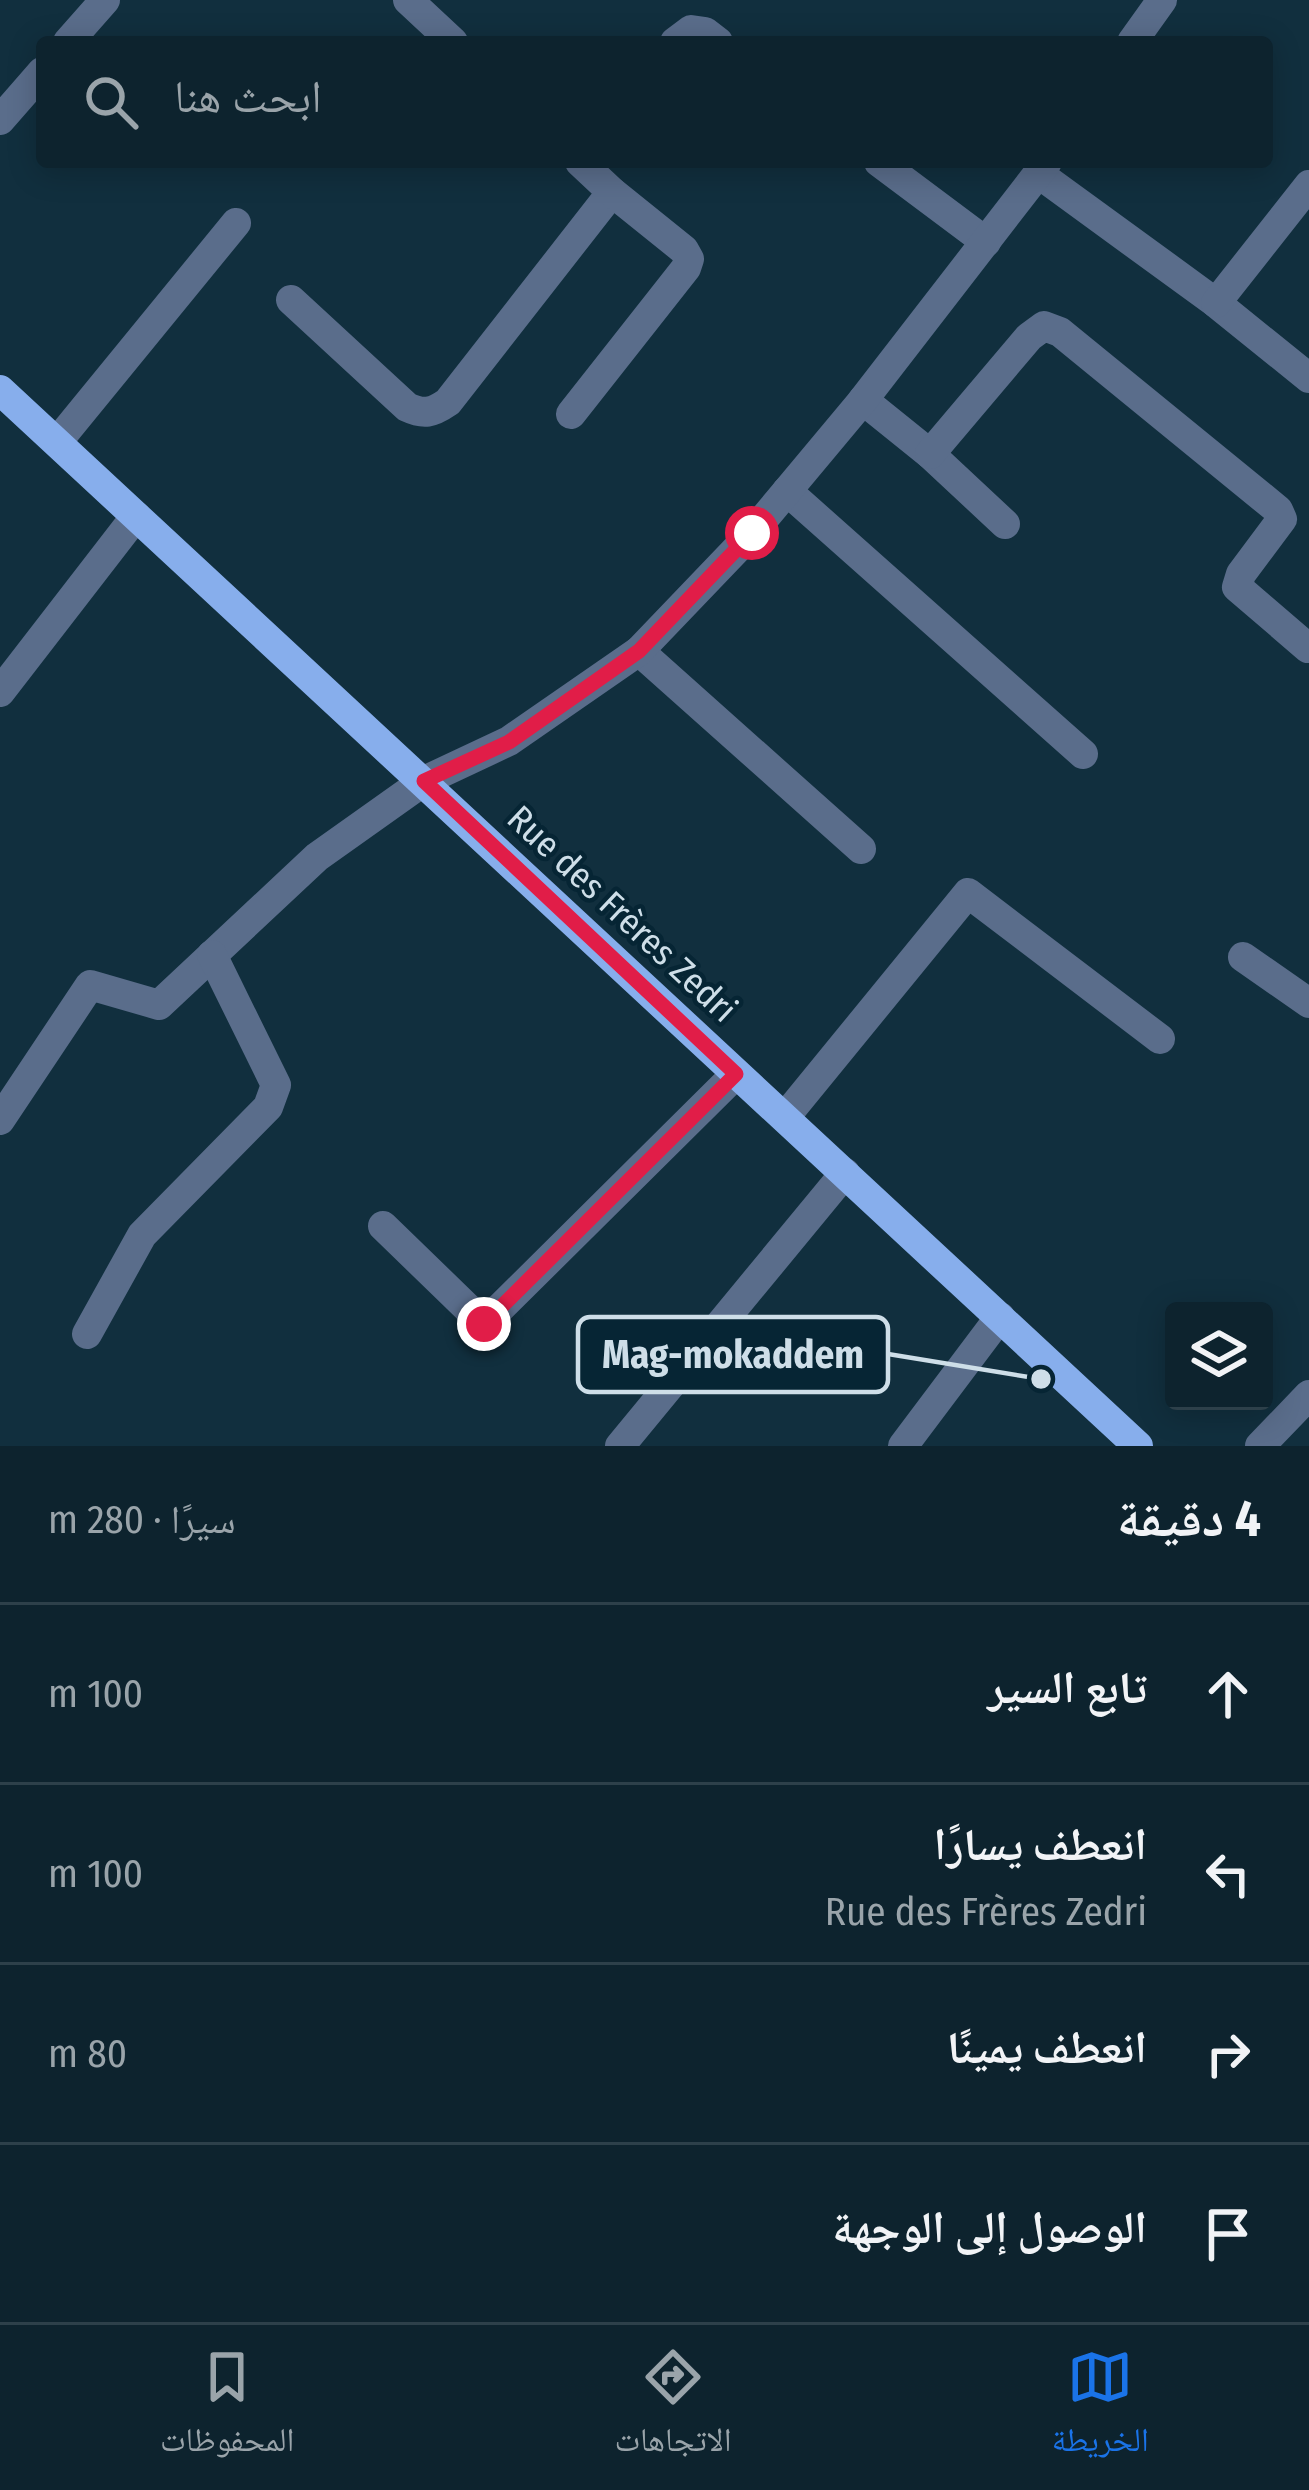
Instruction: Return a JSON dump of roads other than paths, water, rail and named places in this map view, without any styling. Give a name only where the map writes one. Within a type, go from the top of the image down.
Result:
[{"type":"main road","name":"Rue des Frères Zedri","points":[[5,405],[57,442],[1138,1446]]},
{"type":"street","points":[[73,36],[105,0]]},
{"type":"street","points":[[408,0],[447,36]]},
{"type":"street","points":[[1136,36],[1162,0]]},
{"type":"street","points":[[683,36],[691,30],[710,36]]},
{"type":"street","points":[[0,120],[36,79]]},
{"type":"street","points":[[571,414],[689,259],[586,168]]},
{"type":"street","points":[[887,168],[986,242]]},
{"type":"street","points":[[0,1120],[90,985],[159,1006],[317,857],[424,781],[509,742],[639,651],[788,491],[1043,168],[1309,378]]},
{"type":"street","points":[[1216,303],[1309,185]]},
{"type":"street","points":[[291,300],[406,407],[422,414],[435,412],[448,402],[612,192]]},
{"type":"street","points":[[57,442],[236,223]]},
{"type":"street","points":[[930,454],[1029,337],[1044,326],[1060,332],[1278,510],[1282,519],[1241,574],[1237,587],[1307,648]]},
{"type":"street","points":[[863,400],[1005,524]]},
{"type":"street","points":[[788,491],[1083,754]]},
{"type":"street","points":[[0,692],[136,516]]},
{"type":"street","points":[[639,651],[861,849]]},
{"type":"street","points":[[785,1117],[968,893],[1160,1039]]},
{"type":"street","points":[[87,1334],[142,1235],[268,1108],[276,1085],[212,955]]},
{"type":"street","points":[[1243,957],[1309,1003]]},
{"type":"street","points":[[383,1226],[484,1324],[736,1074]]},
{"type":"street","points":[[620,1446],[845,1173]]},
{"type":"street","points":[[903,1446],[1000,1317]]},
{"type":"street","points":[[1260,1446],[1309,1395]]},
{"type":"place","name":"Mag-mokaddem","points":[[1041,1379]]}]
